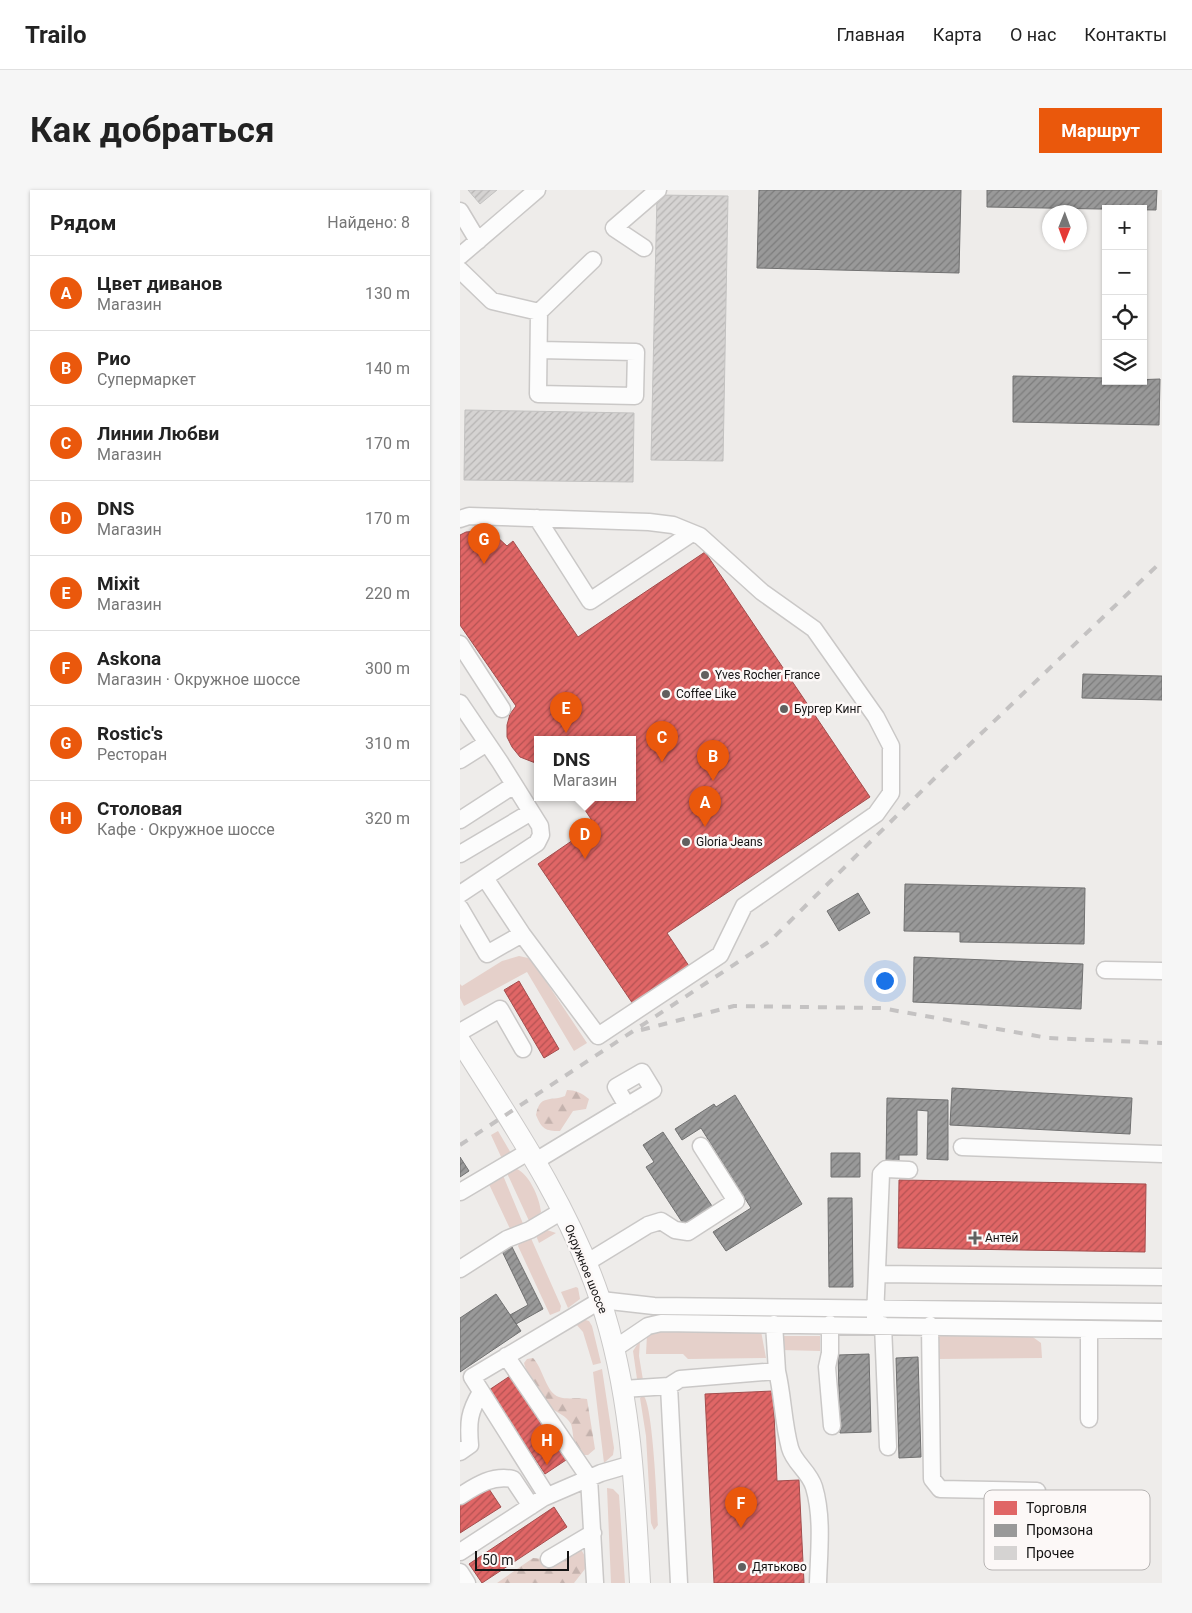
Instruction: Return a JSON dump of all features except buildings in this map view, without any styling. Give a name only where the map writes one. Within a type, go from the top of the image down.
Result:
[{"type":"main road","name":"Окружное шоссе","points":[[460,1041],[562,1211],[601,1300],[623,1390],[632,1464],[640,1583]]},
{"type":"street","points":[[460,256],[537,190]]},
{"type":"street","points":[[644,248],[614,228],[658,190]]},
{"type":"street","points":[[460,211],[478,241]]},
{"type":"street","points":[[539,350],[636,352],[635,396],[538,394],[539,312],[593,260]]},
{"type":"street","points":[[460,270],[492,301],[539,312]]},
{"type":"street","points":[[460,519],[469,516],[650,522],[673,525],[700,536],[762,592],[814,629],[876,717],[891,746],[891,793],[876,814],[744,906],[720,955],[598,1036],[522,934],[485,878]]},
{"type":"street","points":[[538,518],[590,601],[692,532]]},
{"type":"street","points":[[460,644],[502,709]]},
{"type":"street","points":[[460,703],[465,722],[487,743],[541,830],[540,839],[460,894]]},
{"type":"street","points":[[460,760],[487,743]]},
{"type":"street","points":[[460,820],[514,785]]},
{"type":"street","points":[[460,854],[531,812]]},
{"type":"street","points":[[460,908],[487,954],[522,934]]},
{"type":"street","points":[[1105,970],[1162,971]]},
{"type":"street","points":[[460,1032],[500,1009],[524,1049]]},
{"type":"street","points":[[460,1192],[627,1106]]},
{"type":"street","points":[[586,1263],[648,1225],[661,1221],[675,1230],[688,1232],[736,1201],[701,1146]]},
{"type":"street","points":[[962,1147],[1162,1154]]},
{"type":"street","points":[[888,1447],[878,1319],[877,1274],[881,1174],[886,1169],[909,1170]]},
{"type":"street","points":[[460,1269],[507,1240],[530,1230],[562,1211]]},
{"type":"street","points":[[877,1274],[1162,1277]]},
{"type":"street","points":[[547,1496],[481,1392],[466,1380],[601,1300],[654,1306],[878,1319],[930,1326],[1162,1330]]},
{"type":"street","points":[[614,1349],[648,1326],[661,1323],[830,1324],[878,1319],[1162,1312]]},
{"type":"street","points":[[774,1324],[778,1371],[789,1445],[793,1457],[804,1468],[814,1486],[819,1514],[818,1583]]},
{"type":"street","points":[[830,1324],[830,1353],[827,1368],[832,1426]]},
{"type":"street","points":[[930,1326],[932,1479],[940,1489],[984,1491]]},
{"type":"street","points":[[1089,1329],[1089,1419]]},
{"type":"street","points":[[506,1356],[589,1478],[593,1533],[593,1580]]},
{"type":"street","points":[[623,1390],[669,1386],[680,1379],[778,1371]]},
{"type":"street","points":[[669,1386],[679,1583]]},
{"type":"street","points":[[460,1452],[470,1445],[468,1426],[471,1409],[481,1392]]},
{"type":"street","points":[[460,1552],[547,1496],[589,1478],[632,1464]]},
{"type":"street","points":[[460,1496],[483,1482],[504,1477],[513,1480],[531,1506]]},
{"type":"street","points":[[549,1559],[593,1533]]},
{"type":"street","points":[[460,1572],[467,1583]]},
{"type":"green space","points":[[519,956],[528,958],[533,962],[587,1043],[574,1051],[527,972],[464,1006],[460,998],[460,984],[462,986],[502,961]]},
{"type":"green space","points":[[567,1090],[578,1092],[589,1099],[586,1109],[573,1111],[560,1131],[545,1128],[536,1115],[540,1104],[546,1100],[565,1096]]},
{"type":"green space","points":[[498,1131],[512,1155],[503,1161],[491,1135]]},
{"type":"green space","points":[[514,1168],[524,1174],[538,1200],[541,1212],[530,1223],[506,1171]]},
{"type":"green space","points":[[502,1173],[524,1226],[512,1233],[487,1180]]},
{"type":"green space","points":[[544,1229],[556,1233],[539,1243],[535,1233]]},
{"type":"green space","points":[[530,1236],[561,1306],[560,1311],[550,1315],[518,1246],[520,1241]]},
{"type":"green space","points":[[578,1288],[580,1299],[568,1308],[561,1292]]},
{"type":"green space","points":[[582,1319],[589,1321],[592,1326],[601,1363],[593,1365],[583,1332],[575,1323]]},
{"type":"green space","points":[[654,1330],[761,1331],[766,1358],[688,1359],[683,1354],[646,1354],[647,1334]]},
{"type":"green space","points":[[938,1334],[1030,1335],[1041,1343],[1042,1358],[937,1359]]},
{"type":"green space","points":[[781,1336],[820,1336],[820,1351],[781,1350]]},
{"type":"green space","points":[[640,1340],[639,1356],[643,1380],[640,1381],[637,1379],[633,1351]]},
{"type":"green space","points":[[533,1358],[555,1395],[562,1398],[587,1399],[595,1449],[588,1455],[576,1455],[571,1424],[564,1416],[546,1404],[534,1387],[524,1363],[527,1359]]},
{"type":"green space","points":[[602,1369],[614,1448],[613,1455],[604,1463],[593,1372]]},
{"type":"green space","points":[[643,1395],[649,1416],[654,1456],[658,1525],[654,1530],[651,1523],[646,1436],[640,1398]]},
{"type":"green space","points":[[607,1488],[613,1489],[619,1495],[625,1583],[611,1583]]},
{"type":"green space","points":[[577,1550],[582,1551],[587,1560],[585,1569],[574,1583],[497,1583],[533,1558],[543,1559],[544,1565],[549,1568]]},
{"type":"railway","points":[[460,1145],[770,941],[944,769],[1162,561]]},
{"type":"railway","points":[[641,1030],[734,1006],[881,1008],[1048,1038],[1162,1043]]},
{"type":"place","name":"Rostic's","points":[[484,564]]},
{"type":"place","name":"Yves Rocher France","points":[[705,675]]},
{"type":"place","name":"Coffee Like","points":[[666,694]]},
{"type":"place","name":"Бургер Кинг","points":[[784,709]]},
{"type":"place","name":"Mixit","points":[[566,733]]},
{"type":"place","name":"Линии Любви","points":[[662,762]]},
{"type":"place","name":"Рио","points":[[713,781]]},
{"type":"place","name":"Цвет диванов","points":[[705,827]]},
{"type":"place","name":"Gloria Jeans","points":[[686,842]]},
{"type":"place","name":"DNS","points":[[585,859]]},
{"type":"place","name":"Антей","points":[[975,1238]]},
{"type":"place","name":"Столовая","points":[[547,1465]]},
{"type":"place","name":"Askona","points":[[741,1528]]},
{"type":"place","name":"Дятьково","points":[[742,1567]]}]
